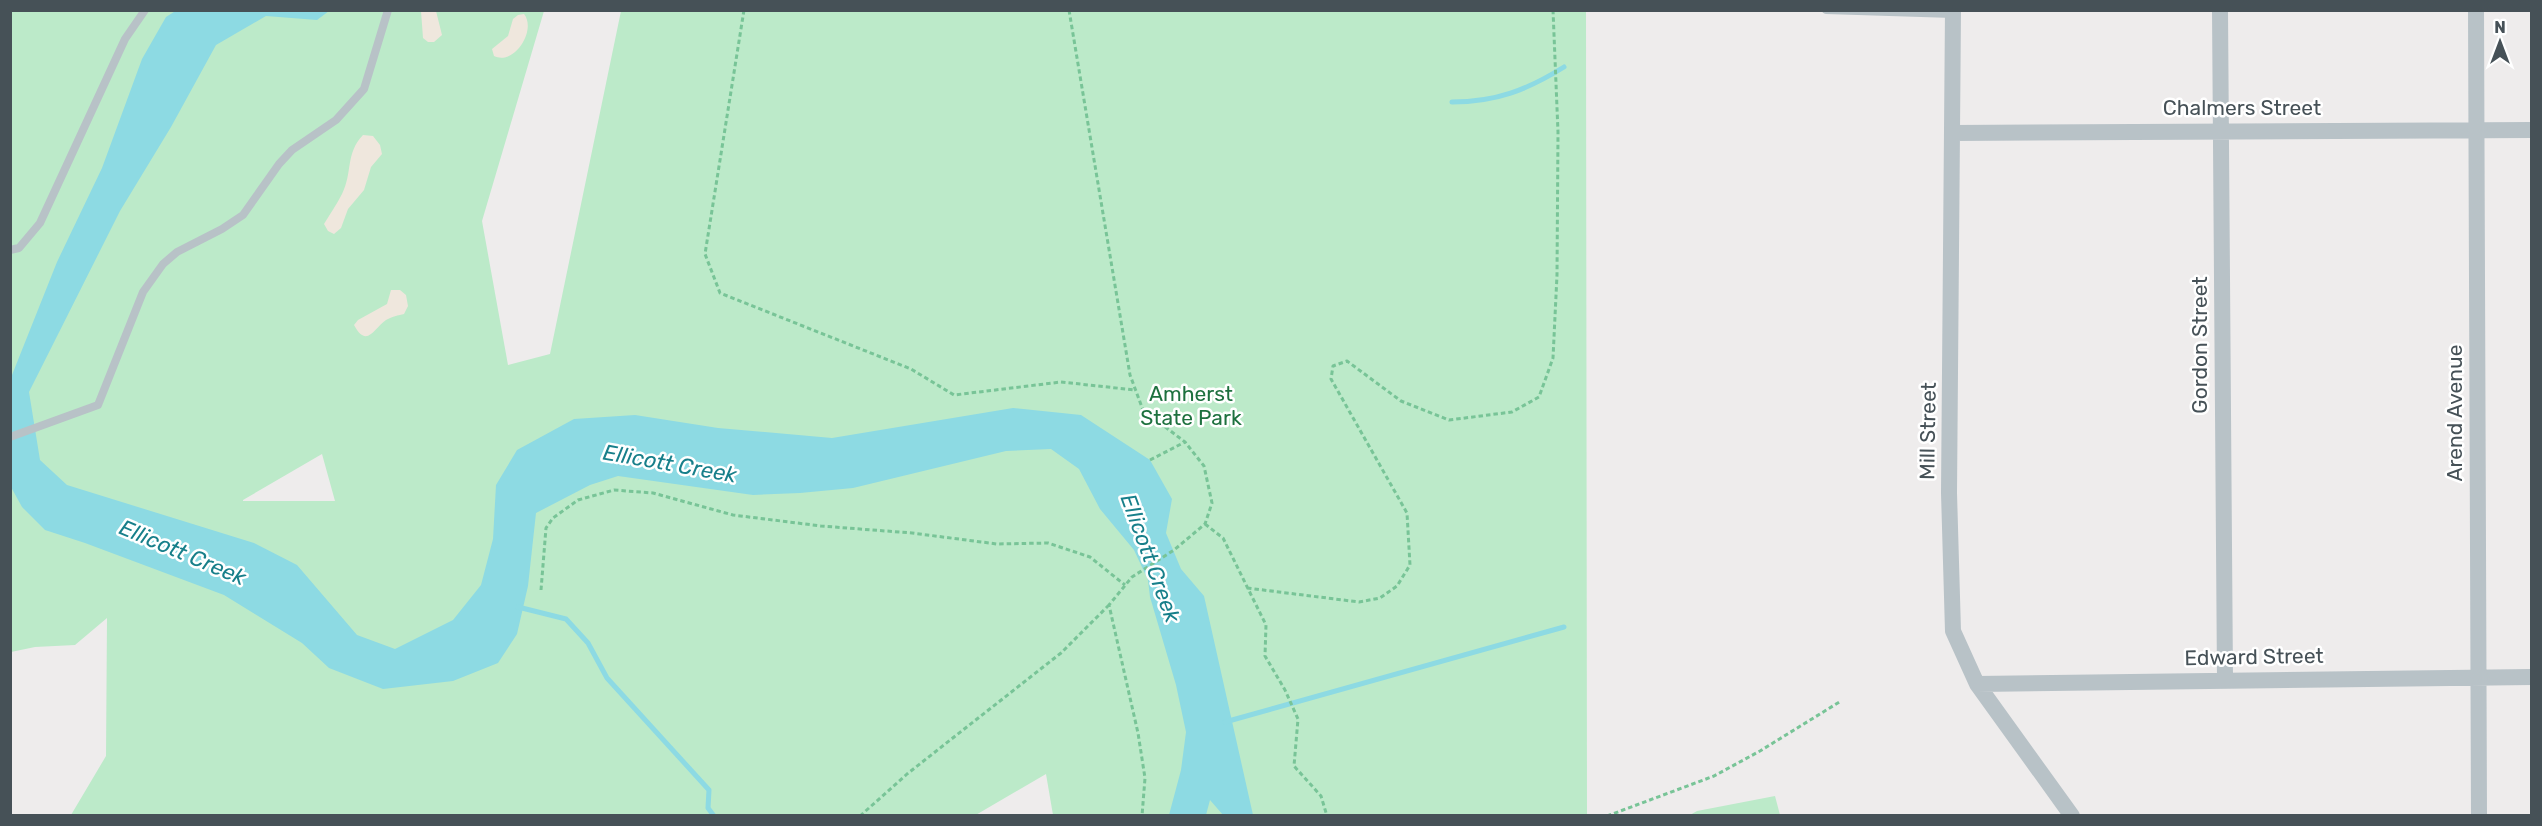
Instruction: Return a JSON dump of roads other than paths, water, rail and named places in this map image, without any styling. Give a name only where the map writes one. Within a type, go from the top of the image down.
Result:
[{"type":"street","name":"Gordon Street","points":[[2220,10],[2225,680]]},
{"type":"street","name":"Arend Avenue","points":[[2476,10],[2479,816]]},
{"type":"street","name":"Mill Street","points":[[1953,12],[1950,481],[1953,632],[1977,684],[2072,816]]},
{"type":"street","name":"Chalmers Street","points":[[1953,133],[2532,129]]},
{"type":"street","name":"Edward Street","points":[[1977,684],[2532,677]]},
{"type":"lane","points":[[10,250],[19,248],[40,223],[125,39],[145,10]]},
{"type":"lane","points":[[10,437],[98,405],[143,292],[163,264],[177,252],[222,229],[243,215],[279,164],[292,150],[336,120],[363,88],[388,10]]},
{"type":"lane","points":[[1826,10],[1953,12]]},
{"type":"water","name":"Ellicott Creek","points":[[177,10],[329,11],[317,20],[266,16],[216,45],[171,127],[120,211],[29,392],[40,460],[67,485],[254,543],[297,565],[357,635],[395,649],[453,620],[481,585],[493,539],[496,485],[517,450],[574,419],[635,415],[718,428],[832,438],[1013,408],[1081,415],[1150,460],[1172,499],[1166,533],[1181,569],[1204,596],[1253,815],[1223,815],[1210,800],[1206,815],[1169,815],[1181,770],[1186,732],[1176,685],[1150,597],[1148,580],[1134,550],[1100,509],[1079,469],[1051,449],[1006,451],[853,488],[800,493],[753,495],[618,476],[590,485],[536,513],[528,586],[517,634],[498,663],[453,681],[383,689],[329,668],[302,643],[224,595],[45,530],[22,507],[11,487],[12,375],[57,262],[102,168],[142,59],[166,17]]},
{"type":"waterway","points":[[1452,102],[1483,100],[1511,93],[1564,67]]},
{"type":"waterway","points":[[518,607],[566,619],[588,643],[607,678],[709,790],[708,808],[714,816]]},
{"type":"waterway","points":[[1225,722],[1564,627]]},
{"type":"park label","name":"Amherst State Park","points":[[1191,406]]}]
